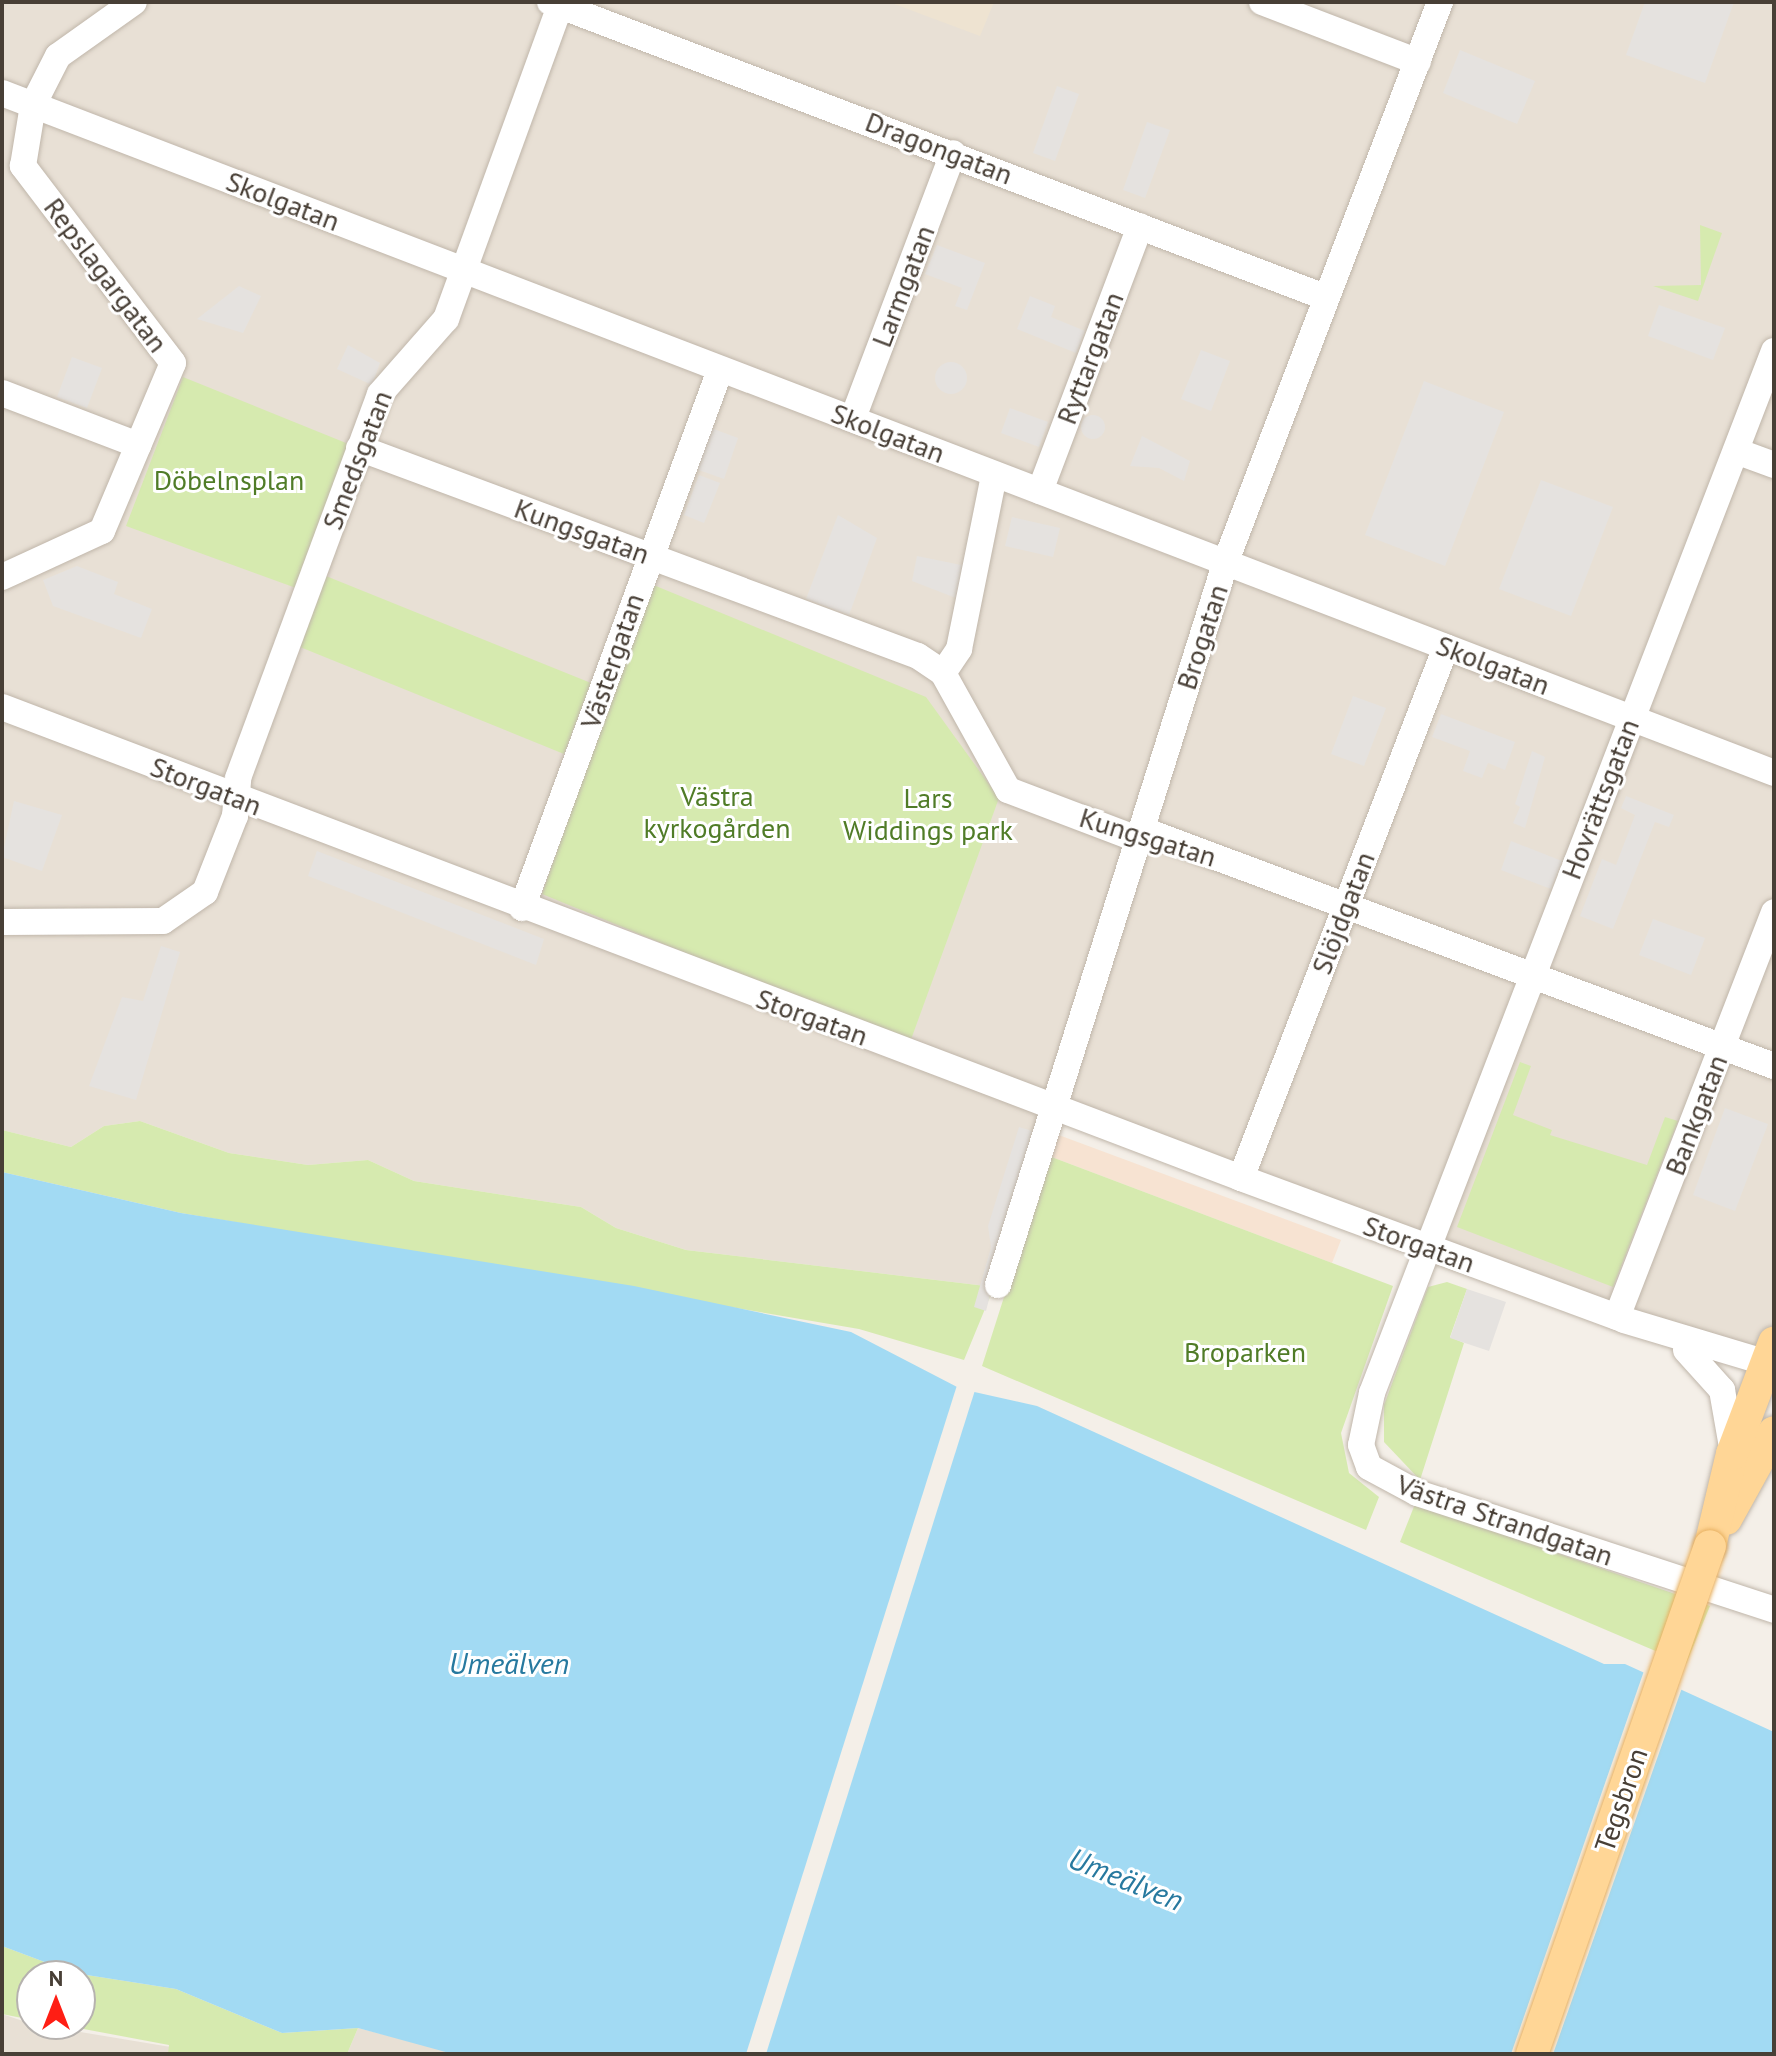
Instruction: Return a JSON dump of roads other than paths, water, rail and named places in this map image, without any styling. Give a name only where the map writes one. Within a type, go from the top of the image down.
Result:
[{"type":"main road","points":[[1710,1546],[1732,1454],[1770,1368]]},
{"type":"main road","points":[[1710,1546],[1774,1432]]},
{"type":"main road","name":"Tegsbron","points":[[1532,2054],[1710,1546]]},
{"type":"street","points":[[33,105],[71,42],[134,2]]},
{"type":"street","points":[[1262,2],[1418,62]]},
{"type":"street","name":"Brogatan","points":[[998,1285],[1226,561],[1440,2]]},
{"type":"street","name":"Dragongatan","points":[[555,4],[953,153],[1327,298]]},
{"type":"street","name":"Smedsgatan","points":[[2,922],[180,915],[205,892],[235,816],[235,797],[359,448],[387,380],[446,319],[555,4]]},
{"type":"street","name":"Skolgatan","points":[[2,93],[1774,773]]},
{"type":"street","name":"Repslagargatan","points":[[33,105],[23,166],[173,363],[138,445]]},
{"type":"street","name":"Larmgatan","points":[[853,418],[953,153]]},
{"type":"street","name":"Ryttargatan","points":[[1040,491],[1140,226]]},
{"type":"street","name":"Hovrättsgatan","points":[[1427,1247],[1774,351]]},
{"type":"street","name":"Västergatan","points":[[522,908],[720,370]]},
{"type":"street","points":[[2,393],[138,445],[102,531],[2,577]]},
{"type":"street","name":"Kungsgatan","points":[[359,448],[918,656],[943,673],[1008,790],[1137,839],[1154,834],[1532,979],[1774,1066]]},
{"type":"street","points":[[1736,451],[1774,465]]},
{"type":"street","points":[[943,673],[959,649],[994,475]]},
{"type":"street","name":"Slöjdgatan","points":[[1241,1178],[1446,647]]},
{"type":"street","name":"Storgatan","points":[[2,707],[522,908],[1241,1178],[1621,1319],[1770,1368]]},
{"type":"street","name":"Bankgatan","points":[[1621,1319],[1774,912]]},
{"type":"street","name":"Västra Strandgatan","points":[[1427,1247],[1364,1416],[1361,1445],[1369,1467],[1417,1493],[1774,1610]]},
{"type":"street","name":"Storgatan","points":[[1621,1319],[1686,1350],[1770,1368]]},
{"type":"street","name":"Storgatan","points":[[1686,1350],[1722,1390],[1732,1454]]},
{"type":"water","name":"Umeälven","points":[[2,1172],[181,1213],[634,1286],[851,1332],[961,1389],[1037,1406],[1604,1664],[1625,1664],[1774,1732],[1774,2054],[453,2054],[358,2028],[282,2033],[176,1989],[96,1976],[96,1960],[39,1960],[2,1946]]},
{"type":"park label","name":"Döbelnsplan","points":[[229,480]]},
{"type":"park label","name":"Västra kyrkogården","points":[[717,812]]},
{"type":"park label","name":"Lars Widdings park","points":[[928,814]]},
{"type":"park label","name":"Broparken","points":[[1245,1352]]}]
